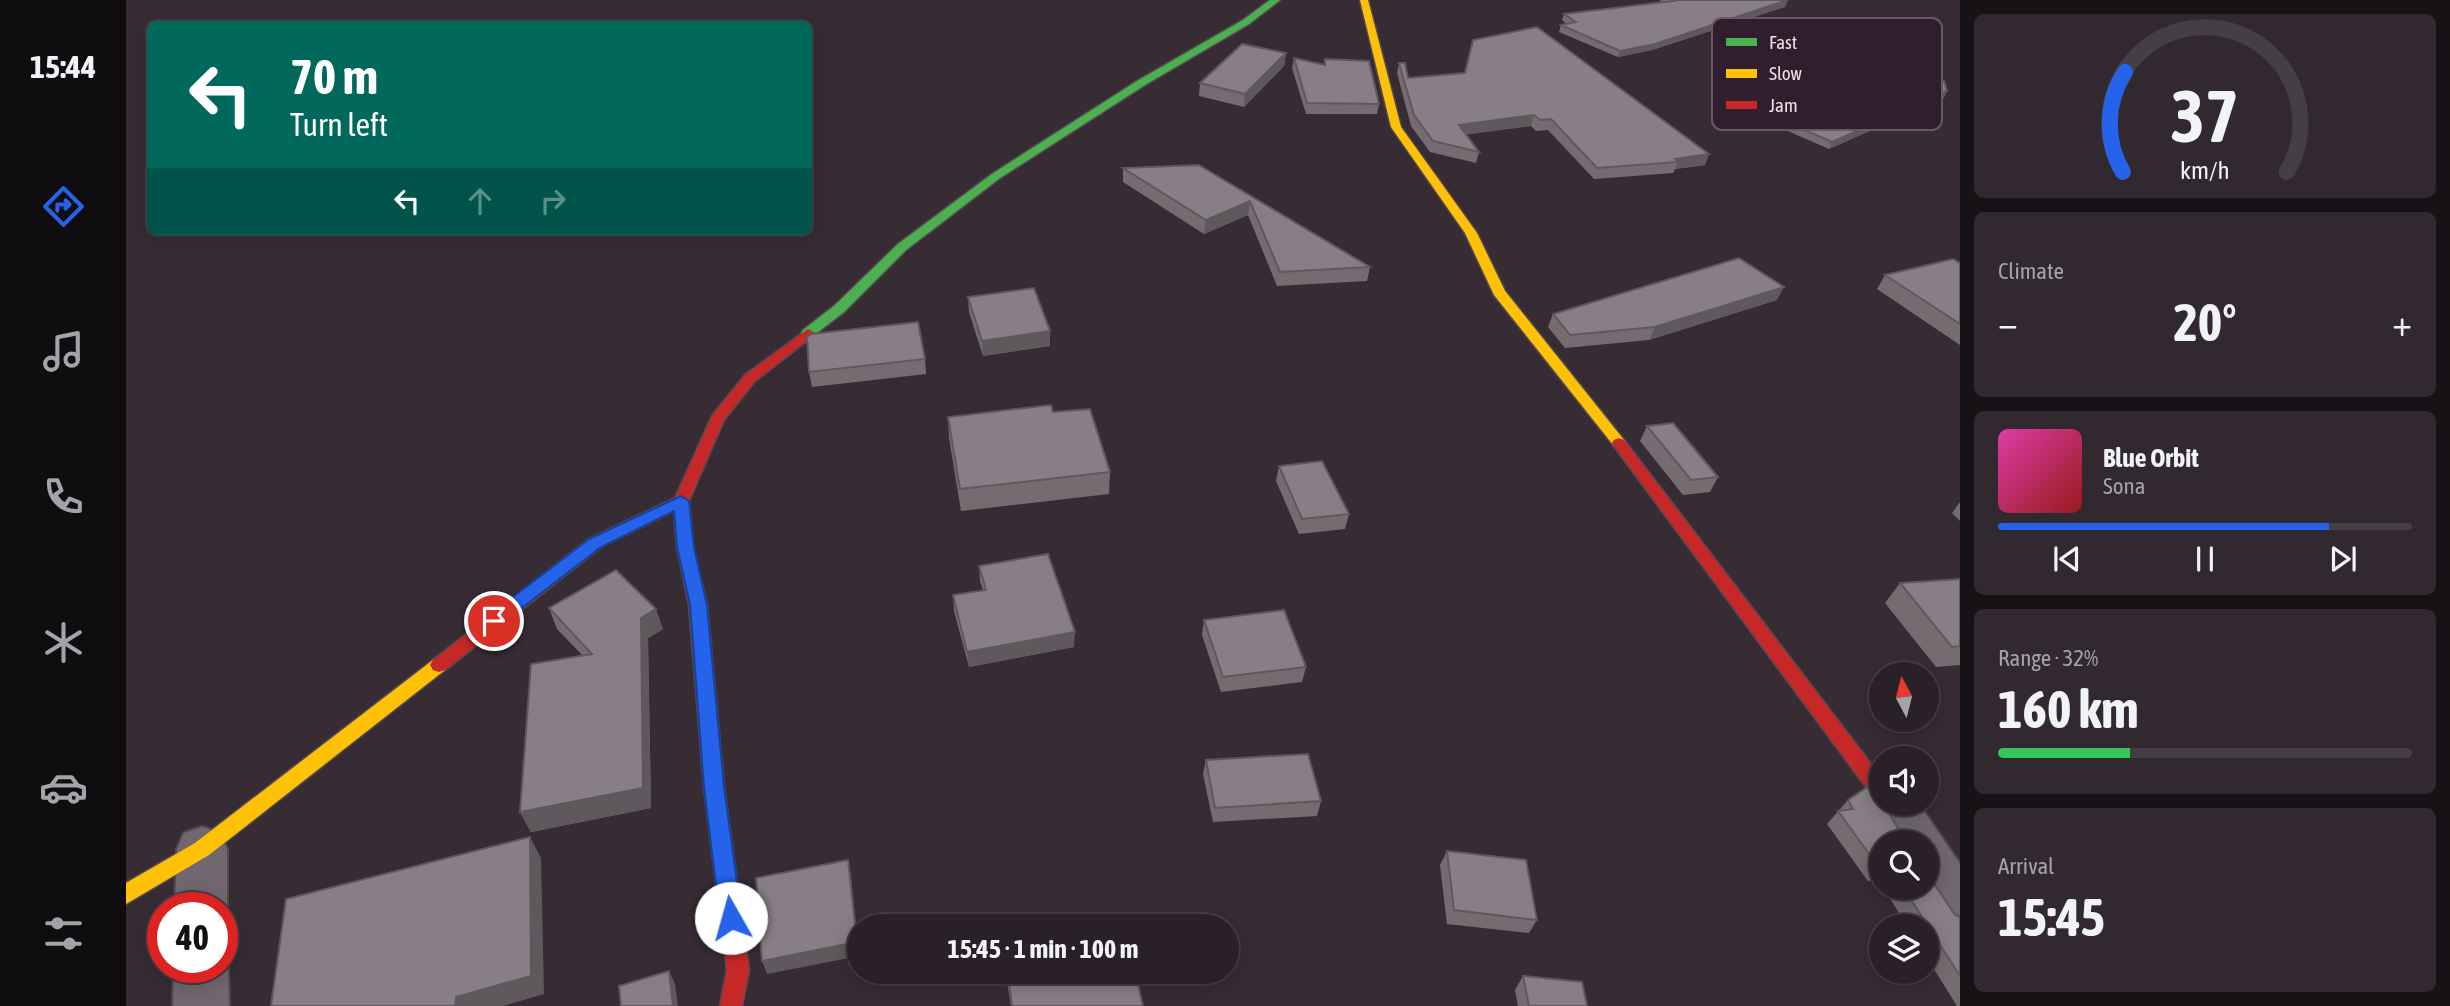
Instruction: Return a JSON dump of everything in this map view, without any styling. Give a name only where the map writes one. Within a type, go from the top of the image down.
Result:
[{"type":"street","points":[[731,1006],[738,970],[714,787],[698,605],[685,547],[681,501],[717,419],[750,378],[839,309],[902,247],[996,176],[1141,83],[1246,22],[1276,0]]},
{"type":"street","points":[[1364,0],[1396,127],[1471,233],[1499,292],[1643,474],[1869,776]]},
{"type":"street","points":[[126,894],[202,849],[595,543],[681,501]]},
{"type":"street","points":[[201,892],[202,849]]},
{"type":"street","points":[[1939,876],[1960,908]]},
{"type":"street","points":[[201,983],[201,1006]]},
{"type":"building","points":[[1671,0],[1788,0],[1734,18],[1712,18],[1712,25],[1655,44],[1620,51],[1561,25],[1576,22],[1564,14],[1673,1]]},
{"type":"building","points":[[1537,27],[1709,154],[1675,159],[1678,162],[1597,168],[1551,119],[1540,120],[1534,115],[1459,125],[1479,152],[1433,141],[1414,115],[1399,63],[1405,63],[1408,78],[1465,73],[1473,40]]},
{"type":"building","points":[[1242,44],[1286,53],[1245,94],[1200,83]]},
{"type":"building","points":[[1294,58],[1325,65],[1325,59],[1369,61],[1379,104],[1307,103]]},
{"type":"building","points":[[1942,81],[1947,91],[1942,93]]},
{"type":"building","points":[[1805,130],[1859,130],[1832,142]]},
{"type":"building","points":[[1199,165],[1370,267],[1280,272],[1250,201],[1206,220],[1123,168]]},
{"type":"building","points":[[1739,258],[1784,287],[1655,327],[1570,335],[1553,314]]},
{"type":"building","points":[[1953,259],[1960,263],[1960,324],[1885,275]]},
{"type":"building","points":[[1034,288],[1050,331],[982,341],[968,297]]},
{"type":"building","points":[[918,322],[925,359],[809,372],[807,337],[811,334]]},
{"type":"building","points":[[1051,405],[1053,412],[1090,409],[1110,472],[960,489],[948,417]]},
{"type":"building","points":[[1673,423],[1718,477],[1691,480],[1647,426]]},
{"type":"building","points":[[1322,461],[1349,514],[1302,519],[1279,466]]},
{"type":"building","points":[[1048,554],[1075,632],[967,652],[953,595],[986,590],[979,566]]},
{"type":"building","points":[[616,570],[656,609],[641,618],[643,788],[520,812],[531,664],[592,654],[549,608]]},
{"type":"building","points":[[1960,579],[1960,646],[1952,647],[1900,583]]},
{"type":"building","points":[[1284,610],[1306,667],[1223,677],[1204,620]]},
{"type":"building","points":[[1308,754],[1321,801],[1215,808],[1206,760]]},
{"type":"building","points":[[1867,787],[1869,816],[1891,816],[1899,830],[1869,830],[1869,854],[1838,811],[1853,809],[1848,800]]},
{"type":"building","points":[[530,837],[531,976],[456,997],[455,1006],[271,1006],[286,899]]},
{"type":"building","points":[[1447,851],[1526,860],[1537,920],[1454,910]]},
{"type":"building","points":[[848,860],[854,914],[847,914],[847,944],[762,961],[756,878]]},
{"type":"building","points":[[1939,891],[1955,915],[1960,917],[1960,976],[1939,943],[1939,914],[1920,914],[1911,900],[1939,900]]},
{"type":"building","points":[[669,971],[673,1006],[621,1006],[619,986]]},
{"type":"building","points":[[1523,976],[1582,982],[1587,1006],[1529,1006]]},
{"type":"building","points":[[1009,984],[1138,984],[1143,1006],[1012,1006]]},
{"type":"traffic: fast","points":[[808,333],[839,309],[902,247],[996,176],[1141,83],[1246,22],[1276,0]]},
{"type":"traffic: slow","points":[[1364,0],[1396,127],[1471,233],[1499,292],[1619,443]]},
{"type":"traffic: slow","points":[[126,894],[202,849],[439,665]]},
{"type":"traffic: jam","points":[[439,665],[595,543],[681,501],[717,419],[750,378],[808,333]]},
{"type":"traffic: jam","points":[[1619,443],[1869,776]]},
{"type":"traffic: jam","points":[[681,501],[685,547],[698,605],[714,787],[738,970],[731,1006]]},
{"type":"route","points":[[494,621],[595,543],[681,501],[685,547],[698,605],[714,787],[731,918]]}]
